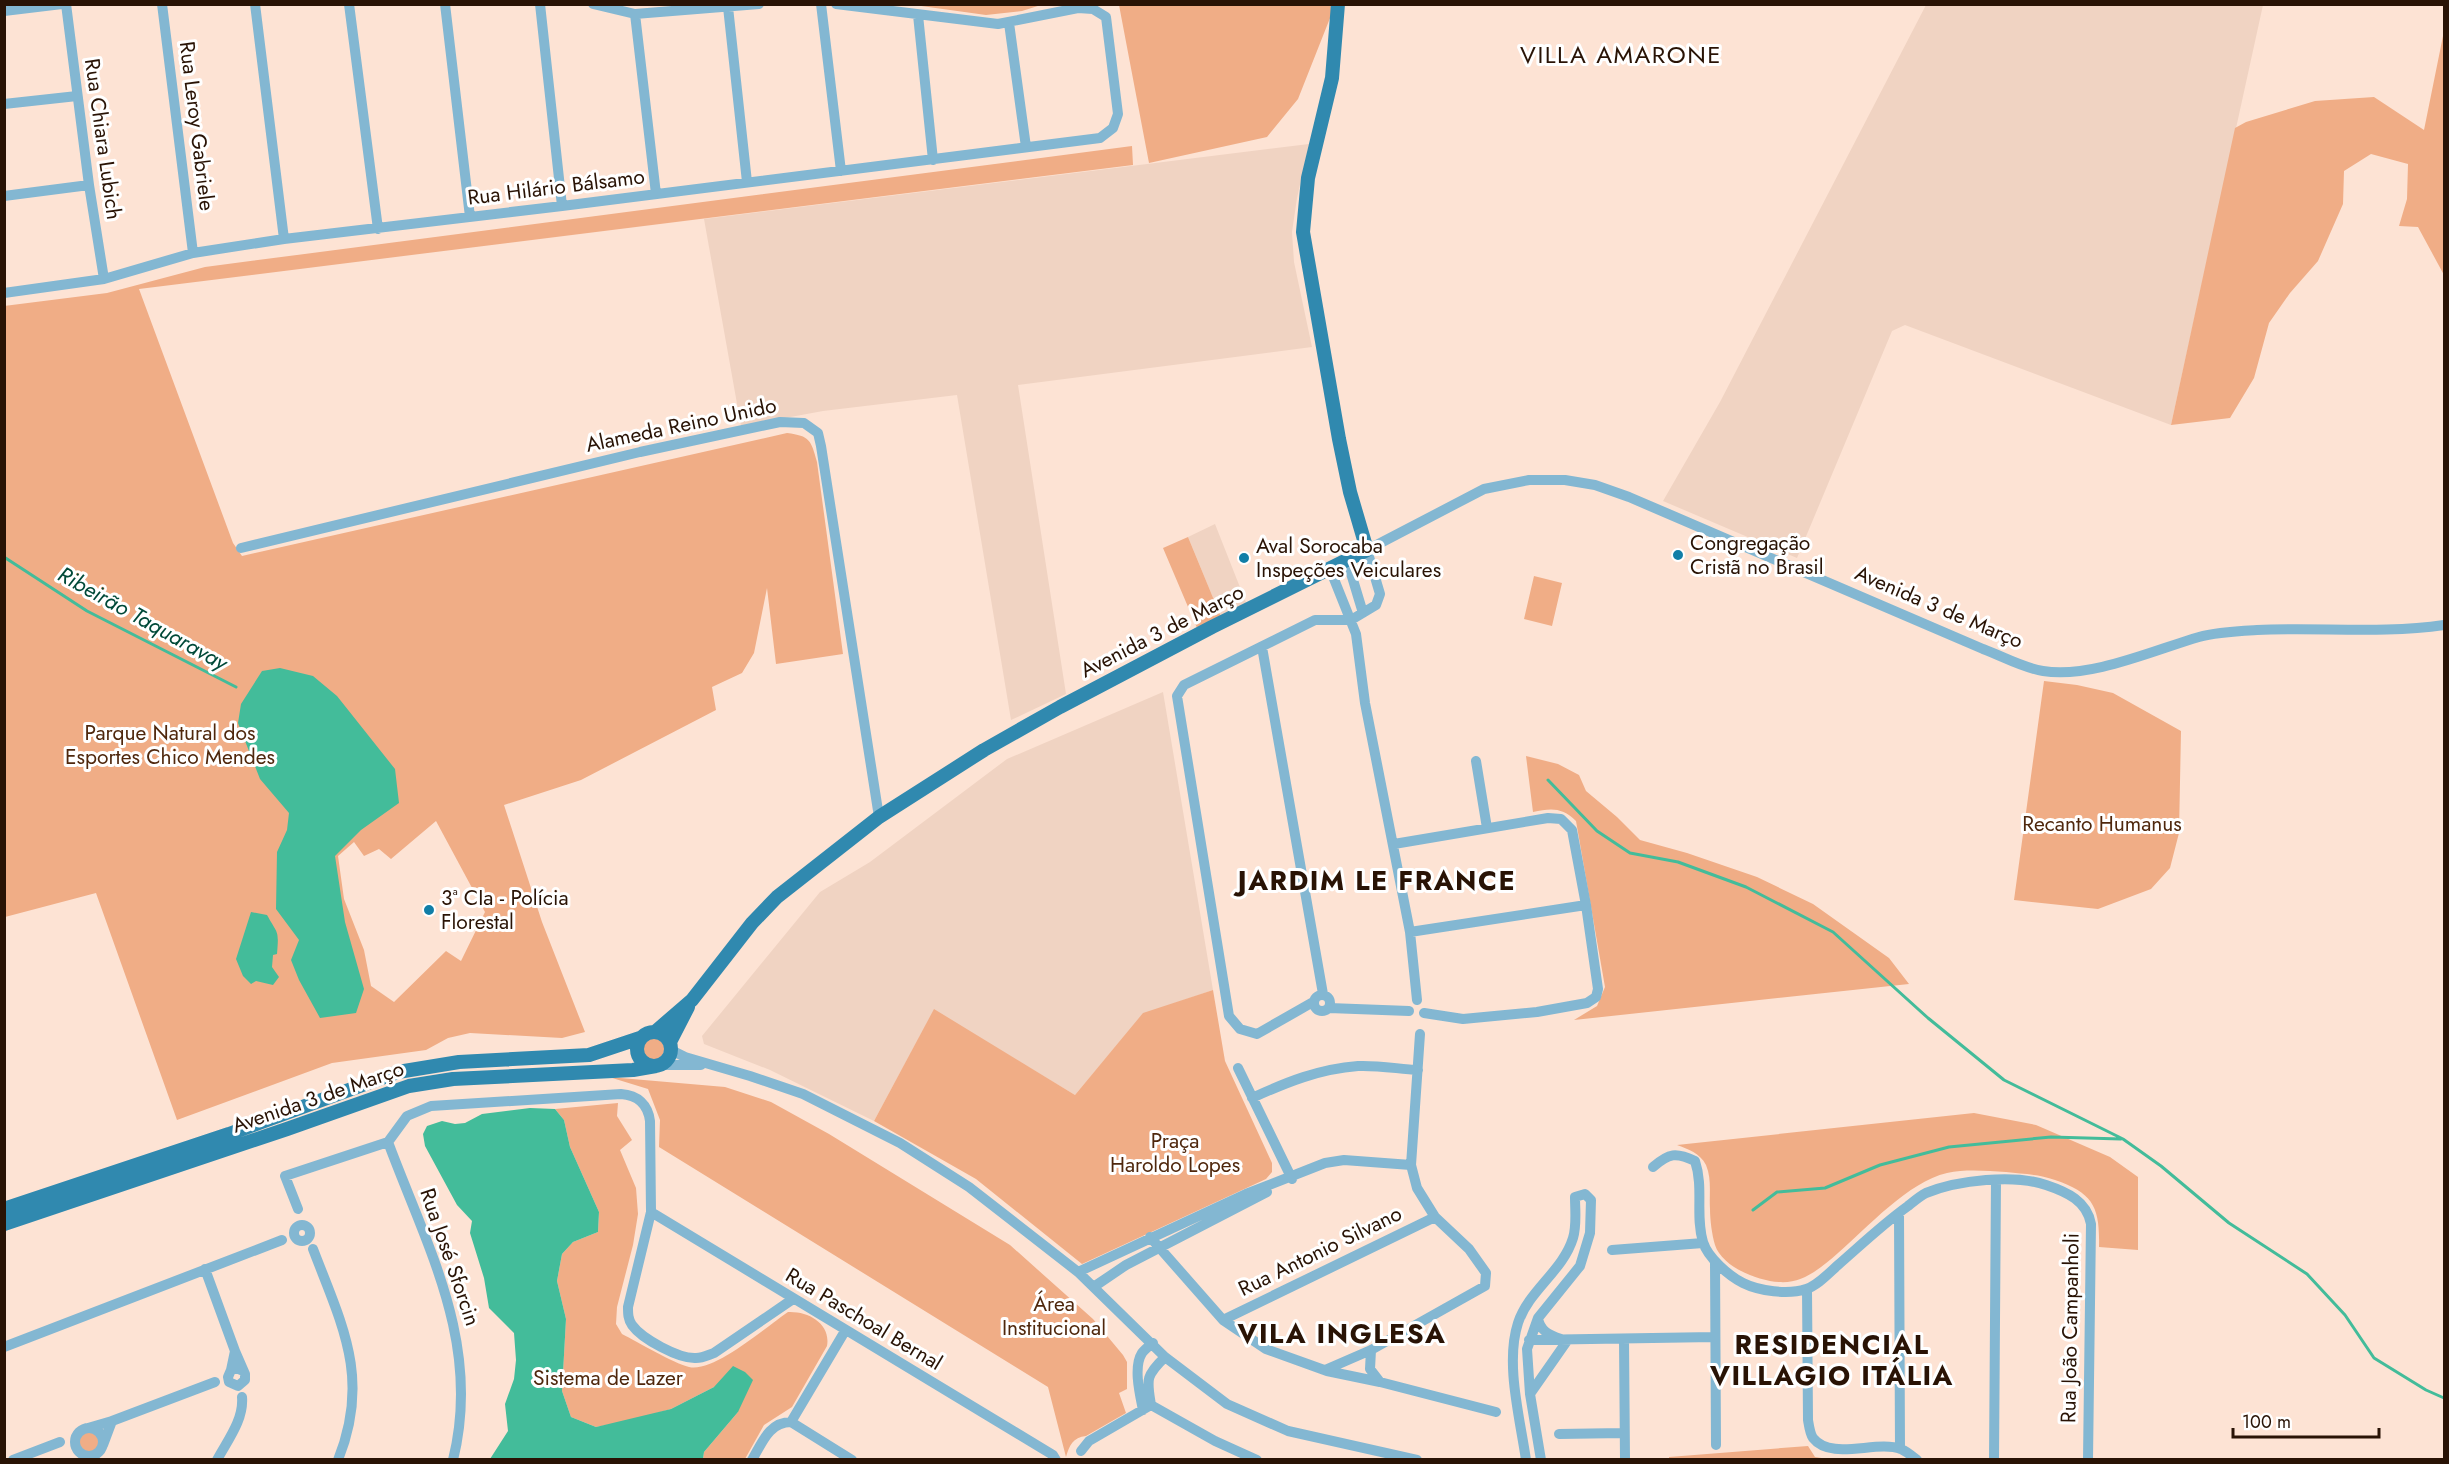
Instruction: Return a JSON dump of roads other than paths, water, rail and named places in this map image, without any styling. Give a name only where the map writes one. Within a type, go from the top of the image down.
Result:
[{"type":"main road","points":[[1338,4],[1332,78],[1308,178],[1304,232],[1339,439],[1350,492],[1367,550]]},
{"type":"main road","name":"Avenida 3 de Março","points":[[655,1032],[692,1000],[752,923],[777,897],[879,817],[984,750],[1060,707],[1212,627],[1367,550]]},
{"type":"main road","name":"Avenida 3 de Março","points":[[671,1046],[692,1000]]},
{"type":"main road","points":[[655,1032],[664,1035],[671,1046],[668,1059],[658,1065],[646,1064],[639,1056],[637,1047],[640,1038],[647,1033],[655,1032]]},
{"type":"main road","name":"Avenida 3 de Março","points":[[4,1209],[230,1134],[398,1072],[459,1062],[581,1056],[604,1052],[640,1038]]},
{"type":"main road","name":"Avenida 3 de Março","points":[[4,1224],[287,1130],[409,1086],[453,1079],[633,1070],[658,1065]]},
{"type":"street","points":[[4,11],[62,4]]},
{"type":"street","name":"Rua Chiara Lubich","points":[[66,4],[89,185],[104,279]]},
{"type":"street","name":"Rua Leroy Gabriele","points":[[162,4],[193,252]]},
{"type":"street","points":[[255,4],[284,239]]},
{"type":"street","points":[[349,4],[378,229]]},
{"type":"street","points":[[445,4],[470,218]]},
{"type":"street","points":[[540,4],[562,207]]},
{"type":"street","points":[[593,4],[635,14],[759,4]]},
{"type":"street","points":[[821,4],[841,171]]},
{"type":"street","points":[[836,4],[998,24],[1009,23],[1026,147]]},
{"type":"street","points":[[728,7],[747,182]]},
{"type":"street","name":"Rua Hilário Bálsamo","points":[[4,293],[104,279],[193,252],[1100,138],[1113,128],[1118,114],[1106,17],[1093,9],[1078,8],[1009,23]]},
{"type":"street","points":[[635,14],[656,194]]},
{"type":"street","points":[[918,15],[933,160]]},
{"type":"street","points":[[4,104],[77,96]]},
{"type":"street","points":[[4,196],[89,185]]},
{"type":"street","name":"Alameda Reino Unido","points":[[242,549],[640,452],[780,422],[804,423],[818,433],[821,446],[879,817]]},
{"type":"street","name":"Avenida 3 de Março","points":[[1367,550],[1484,489],[1529,480],[1565,480],[1595,485],[1629,497],[1983,649],[2042,671],[2098,668],[2200,637],[2257,630],[2366,631],[2445,625]]},
{"type":"street","points":[[1323,994],[1257,1034],[1240,1029],[1229,1016],[1177,696],[1184,685],[1315,621],[1351,620],[1376,605],[1380,594],[1367,550]]},
{"type":"street","points":[[1347,560],[1364,613]]},
{"type":"street","points":[[1330,568],[1356,634],[1365,703],[1410,932],[1418,1000],[1424,1004],[1424,1013]]},
{"type":"street","points":[[1262,646],[1323,994],[1329,999],[1329,1008]]},
{"type":"street","points":[[1476,761],[1487,828]]},
{"type":"street","points":[[1313,1002],[1315,1008],[1320,1011],[1329,1008],[1410,1011],[1416,1016],[1424,1013],[1463,1019],[1537,1012],[1587,1003],[1596,997],[1598,989],[1586,905],[1572,830],[1562,819],[1548,818],[1394,844]]},
{"type":"street","points":[[1410,932],[1586,905]]},
{"type":"street","points":[[1410,1011],[1410,1004],[1418,1000]]},
{"type":"street","points":[[1325,1370],[1371,1350],[1485,1286],[1486,1273],[1469,1249],[1435,1217],[1417,1188],[1411,1165],[1420,1034]]},
{"type":"street","points":[[671,1046],[684,1057],[803,1094],[900,1143],[969,1187],[1095,1286],[1165,1357],[1227,1404],[1278,1427],[1416,1460]]},
{"type":"street","points":[[658,1065],[722,1067]]},
{"type":"street","points":[[1252,1098],[1299,1077],[1331,1070],[1360,1066],[1418,1070]]},
{"type":"street","points":[[1238,1068],[1291,1177]]},
{"type":"street","points":[[338,1460],[350,1422],[353,1400],[348,1341],[313,1249],[301,1233],[298,1209],[285,1176],[388,1142],[407,1116],[431,1106],[627,1094],[641,1101],[650,1116],[651,1212],[628,1306],[628,1318],[633,1326],[656,1344],[682,1356],[703,1358],[714,1353],[793,1299]]},
{"type":"street","name":"Rua José Sforcin","points":[[388,1142],[450,1304],[459,1348],[462,1398],[453,1460]]},
{"type":"street","points":[[1653,1167],[1664,1157],[1681,1155],[1695,1161],[1700,1177],[1703,1243],[1715,1261],[1734,1279],[1748,1286],[1784,1292],[1807,1289],[1899,1212],[1925,1194],[1965,1183],[1996,1180],[1994,1460]]},
{"type":"street","points":[[1095,1286],[1126,1265],[1301,1172],[1325,1163],[1344,1160],[1411,1165]]},
{"type":"street","points":[[1078,1272],[1150,1237],[1291,1177]]},
{"type":"street","name":"Rua João Campanholi","points":[[1996,1180],[2036,1181],[2059,1189],[2079,1200],[2089,1212],[2091,1224],[2088,1460]]},
{"type":"street","points":[[1526,1460],[1514,1382],[1514,1340],[1519,1322],[1534,1292],[1556,1267],[1572,1239],[1575,1227],[1575,1197],[1585,1194],[1591,1200],[1590,1233],[1580,1266],[1538,1318],[1529,1341],[1527,1363],[1530,1394],[1541,1460]]},
{"type":"street","name":"Rua Paschoal Bernal","points":[[651,1212],[1053,1455],[1056,1460]]},
{"type":"street","points":[[1899,1212],[1900,1449]]},
{"type":"street","name":"Rua Antonio Silvano","points":[[1222,1320],[1435,1217]]},
{"type":"street","points":[[4,1347],[301,1233]]},
{"type":"street","points":[[1150,1237],[1222,1320],[1266,1349],[1325,1370],[1496,1412]]},
{"type":"street","points":[[1612,1250],[1703,1243]]},
{"type":"street","points":[[1715,1261],[1716,1445]]},
{"type":"street","points":[[1556,1267],[1580,1266]]},
{"type":"street","points":[[205,1269],[244,1376],[243,1406],[217,1460]]},
{"type":"street","points":[[1715,1297],[1721,1287],[1734,1279]]},
{"type":"street","points":[[1807,1289],[1808,1420],[1812,1437],[1822,1446],[1844,1449],[1881,1447],[1900,1449],[1917,1460]]},
{"type":"street","points":[[1538,1318],[1539,1326],[1544,1330],[1567,1341]]},
{"type":"street","points":[[791,1422],[845,1331]]},
{"type":"street","points":[[1529,1341],[1714,1337]]},
{"type":"street","points":[[1624,1340],[1625,1460]]},
{"type":"street","points":[[1530,1394],[1567,1341]]},
{"type":"street","points":[[1153,1343],[1143,1352],[1139,1361],[1139,1383],[1147,1408],[1249,1458]]},
{"type":"street","points":[[1371,1350],[1370,1369],[1380,1382]]},
{"type":"street","points":[[235,1351],[230,1377],[242,1397]]},
{"type":"street","points":[[1147,1408],[1147,1379],[1153,1368],[1165,1357]]},
{"type":"street","points":[[14,1460],[84,1430],[230,1377],[236,1368],[244,1376]]},
{"type":"street","points":[[230,1377],[241,1385],[244,1376]]},
{"type":"street","points":[[1081,1451],[1089,1441],[1147,1408]]},
{"type":"street","points":[[60,1442],[80,1454],[90,1456],[98,1452],[112,1421]]},
{"type":"street","points":[[752,1460],[771,1429],[781,1422],[791,1422],[852,1460]]},
{"type":"street","points":[[84,1430],[99,1433],[98,1452]]},
{"type":"street","points":[[80,1454],[76,1437],[84,1430]]},
{"type":"street","points":[[1558,1434],[1623,1433]]},
{"type":"waterway","name":"Ribeirão Taquaravay","points":[[4,557],[87,611],[236,687]]},
{"type":"waterway","points":[[1548,780],[1597,831],[1630,853],[1678,862],[1746,887],[1833,932],[1928,1018],[2004,1080],[2123,1139],[2161,1166],[2229,1223],[2307,1274],[2345,1315],[2374,1358],[2426,1390],[2444,1398]]},
{"type":"waterway","points":[[1753,1210],[1777,1192],[1825,1188],[1880,1165],[1949,1147],[2051,1137],[2121,1139]]},
{"type":"place","name":"Congregação Cristã no Brasil","points":[[1678,555]]},
{"type":"place","name":"Aval Sorocaba Inspeções Veiculares","points":[[1244,558]]},
{"type":"place","name":"3ª CIa - Polícia Florestal","points":[[429,910]]},
{"type":"district","name":"VILLA AMARONE","points":[[1621,54]]},
{"type":"district","name":"JARDIM LE FRANCE","points":[[1377,880]]},
{"type":"district","name":"VILA INGLESA","points":[[1342,1333]]},
{"type":"district","name":"RESIDENCIAL VILLAGIO ITÁLIA","points":[[1832,1360]]},
{"type":"park label","name":"Parque Natural dos Esportes Chico Mendes","points":[[170,745]]},
{"type":"park label","name":"Recanto Humanus","points":[[2102,824]]},
{"type":"park label","name":"Praça Haroldo Lopes","points":[[1175,1153]]},
{"type":"park label","name":"Área Institucional","points":[[1054,1316]]},
{"type":"park label","name":"Sistema de Lazer","points":[[608,1378]]}]
